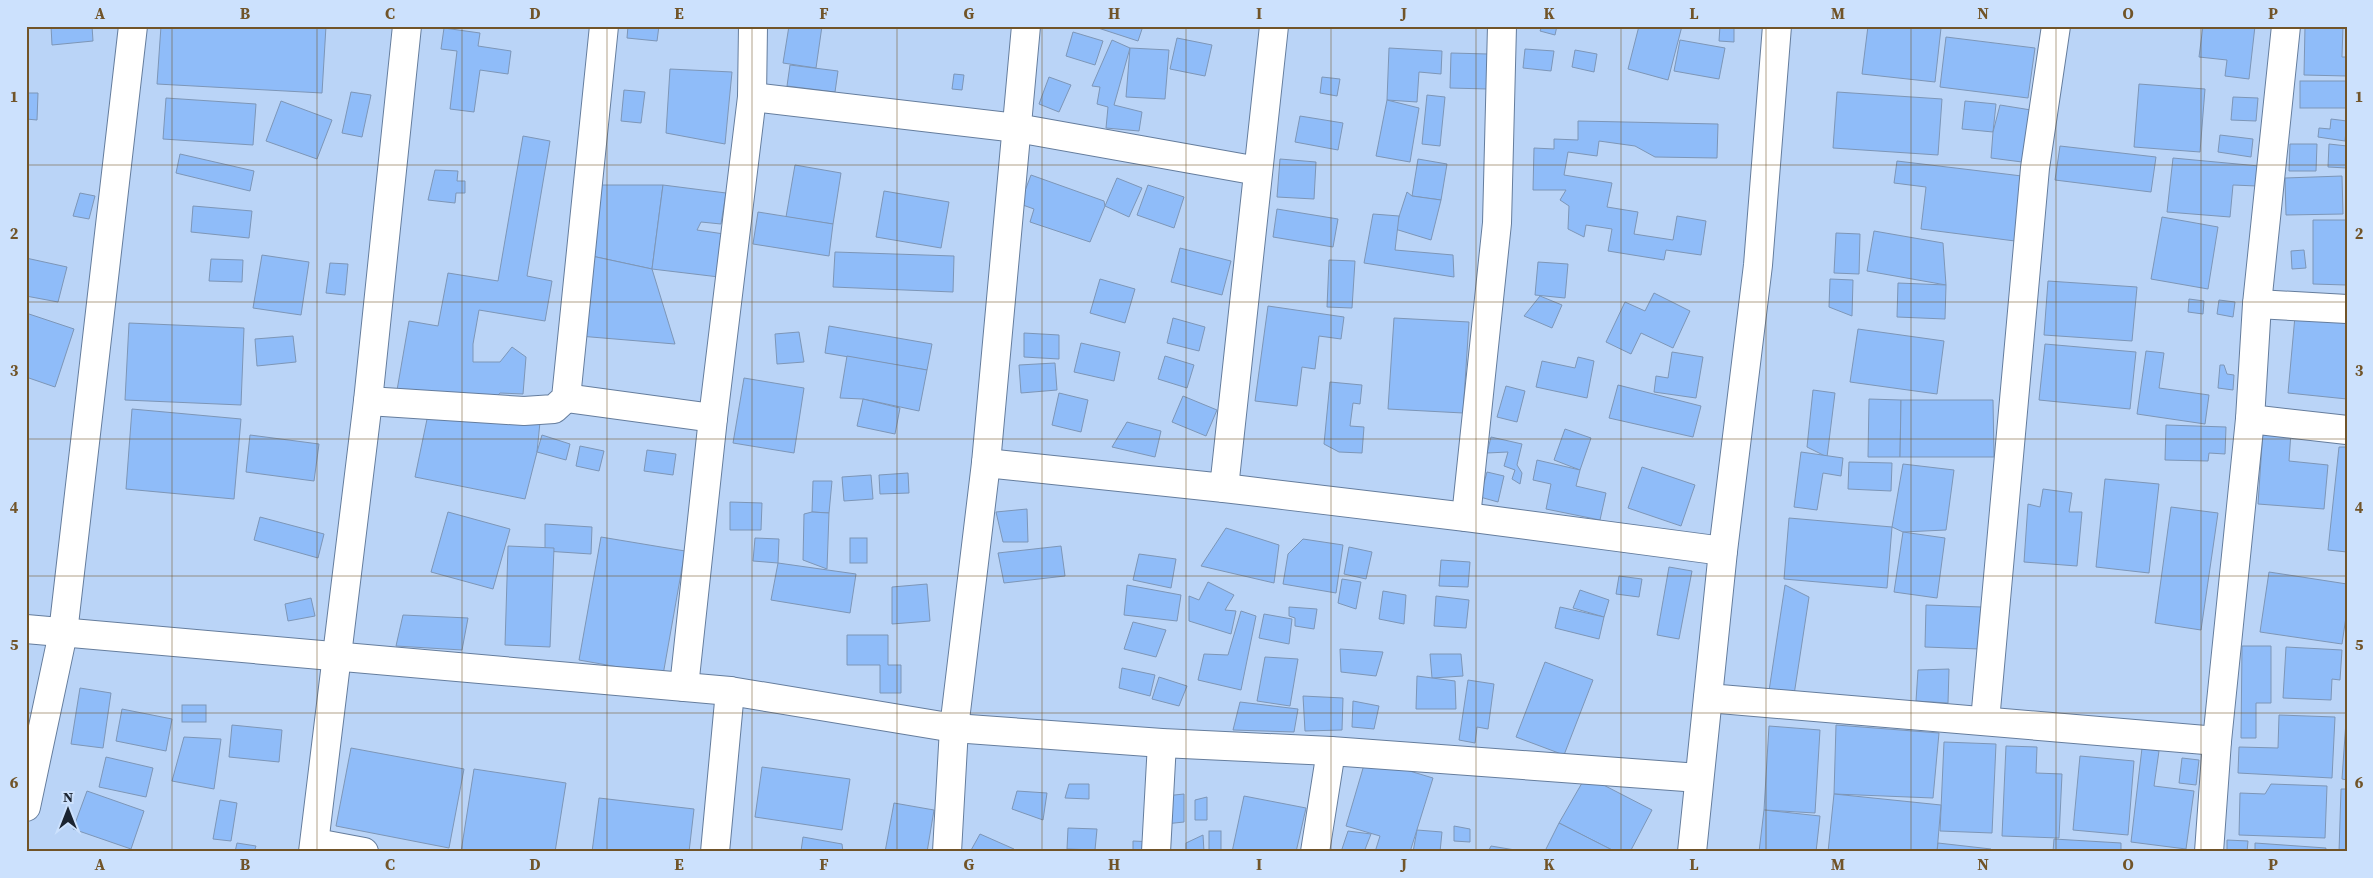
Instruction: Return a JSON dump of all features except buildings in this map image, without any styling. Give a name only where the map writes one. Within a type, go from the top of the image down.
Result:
[{"type":"street","points":[[26,808],[63,632],[132,26]]},
{"type":"street","points":[[364,852],[314,847],[368,401],[407,26]]},
{"type":"street","points":[[368,401],[524,411],[554,409],[566,398],[604,26]]},
{"type":"street","points":[[684,687],[713,418],[752,97],[753,26]]},
{"type":"street","points":[[946,852],[954,728],[986,463],[1026,26]]},
{"type":"street","points":[[1224,488],[1274,26]]},
{"type":"street","points":[[1466,517],[1497,223],[1501,26]]},
{"type":"street","points":[[1692,852],[1723,551],[1758,265],[1777,26]]},
{"type":"street","points":[[1985,721],[2035,168],[2056,26]]},
{"type":"street","points":[[2209,852],[2217,741],[2250,419],[2257,304],[2286,26]]},
{"type":"street","points":[[752,97],[1017,128],[1258,171]]},
{"type":"street","points":[[2257,304],[2347,309]]},
{"type":"street","points":[[566,398],[713,418]]},
{"type":"street","points":[[2250,419],[2347,430]]},
{"type":"street","points":[[986,463],[1224,488],[1466,517],[1723,551]]},
{"type":"street","points":[[26,629],[730,691],[954,728],[1699,778]]},
{"type":"street","points":[[715,852],[730,691]]},
{"type":"street","points":[[1708,698],[2217,741]]},
{"type":"street","points":[[1156,852],[1162,743]]},
{"type":"street","points":[[1315,852],[1331,752]]}]
